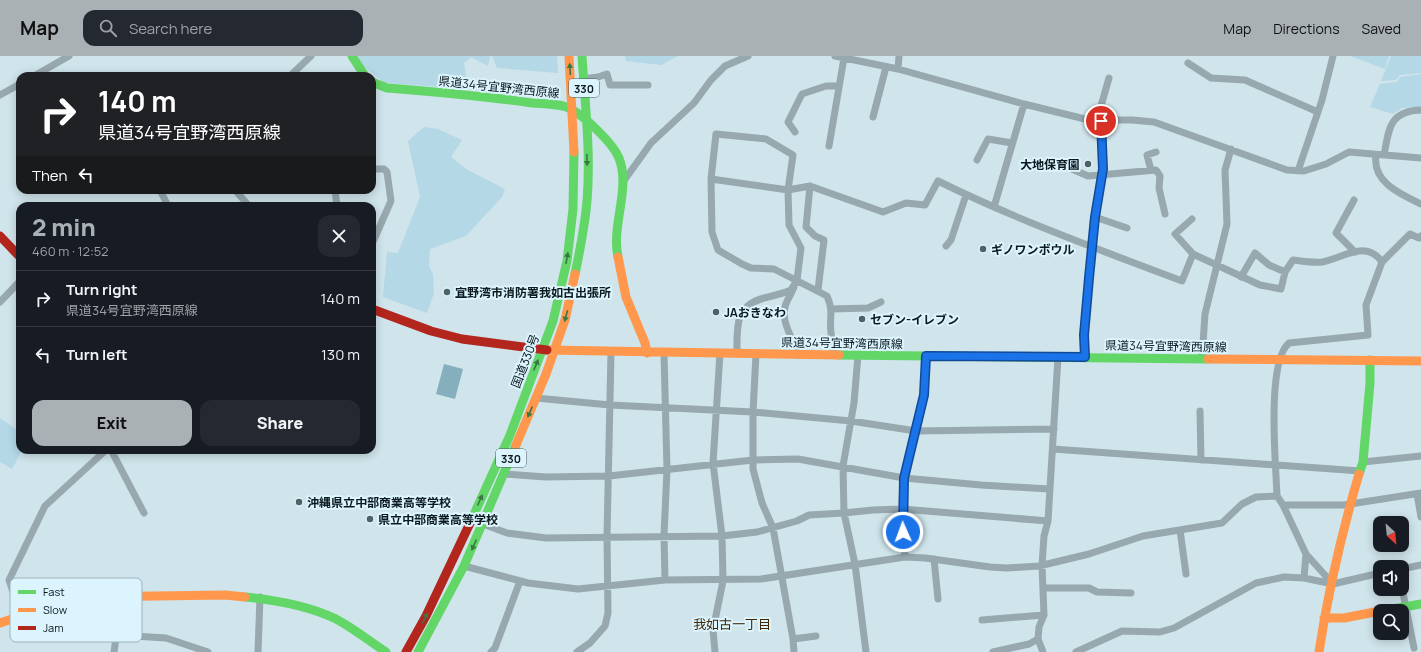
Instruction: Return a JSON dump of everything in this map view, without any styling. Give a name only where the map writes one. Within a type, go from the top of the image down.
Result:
[{"type":"main road","points":[[352,56],[362,72]]},
{"type":"main road","name":"国道330号","points":[[406,652],[426,616],[457,552],[510,435],[553,321],[571,235],[574,186],[569,56]]},
{"type":"main road","name":"国道330号","points":[[418,652],[464,566],[556,350],[574,283],[581,246],[588,183],[582,56]]},
{"type":"main road","name":"県道34号宜野湾西原線","points":[[376,84],[387,88],[505,99],[560,106],[572,110],[612,144],[619,158],[623,182],[617,227],[616,250],[626,297],[645,343],[647,353]]},
{"type":"main road","points":[[0,236],[16,253]]},
{"type":"main road","name":"県道34号宜野湾西原線","points":[[376,311],[445,335],[543,350],[858,356],[1421,361]]},
{"type":"main road","points":[[1319,652],[1324,618],[1351,502],[1361,466],[1370,383],[1370,360]]},
{"type":"main road","points":[[142,596],[225,595],[260,597],[307,607],[336,619],[386,652]]},
{"type":"main road","points":[[1409,606],[1421,604]]},
{"type":"main road","points":[[1324,618],[1344,618],[1373,612]]},
{"type":"main road","points":[[0,623],[10,620]]},
{"type":"street","points":[[41,72],[69,56]]},
{"type":"street","points":[[294,72],[312,56]]},
{"type":"street","points":[[623,182],[651,143],[694,103],[725,66],[748,56]]},
{"type":"street","points":[[835,56],[898,69],[1024,104],[1099,121],[1132,120],[1154,122],[1287,170],[1304,171],[1326,164],[1349,152],[1421,158]]},
{"type":"street","points":[[898,69],[899,56]]},
{"type":"street","points":[[1298,171],[1318,112],[1333,56]]},
{"type":"street","points":[[829,146],[844,58]]},
{"type":"street","points":[[1188,63],[1211,78],[1245,80],[1318,112]]},
{"type":"street","points":[[873,118],[886,67]]},
{"type":"street","points":[[583,79],[607,74],[610,85],[648,85]]},
{"type":"street","points":[[1085,357],[1084,335],[1095,217],[1103,174],[1099,121],[1109,78]]},
{"type":"street","points":[[0,95],[16,86]]},
{"type":"street","points":[[795,132],[788,122],[802,94],[826,86],[839,86]]},
{"type":"street","points":[[994,207],[1024,104]]},
{"type":"street","points":[[1384,155],[1390,124],[1404,112],[1421,110]]},
{"type":"street","points":[[798,355],[796,344],[786,327],[784,319],[785,306],[796,282],[801,248],[788,224],[788,190],[793,156],[766,139],[716,134],[711,179],[712,232],[718,250],[751,268],[774,269],[796,282],[818,290],[827,296],[832,309],[831,332],[834,345],[834,355]]},
{"type":"street","points":[[978,160],[988,139],[1012,143]]},
{"type":"street","points":[[1202,358],[1205,314],[1218,266],[1227,224],[1225,170],[1230,149]]},
{"type":"street","points":[[1151,170],[1147,155],[1156,152]]},
{"type":"street","points":[[1376,154],[1374,164],[1381,179],[1395,191],[1421,204]]},
{"type":"street","points":[[1065,166],[1088,176],[1156,170],[1160,176],[1158,188],[1165,214]]},
{"type":"street","points":[[376,169],[384,169],[388,172],[391,202],[376,235]]},
{"type":"street","points":[[711,179],[788,190],[810,186],[883,212],[906,203],[925,204],[938,181],[994,207],[1182,281],[1193,254]]},
{"type":"street","points":[[810,186],[806,227],[815,236],[824,240],[818,290]]},
{"type":"street","points":[[238,194],[246,202]]},
{"type":"street","points":[[946,246],[951,240],[966,195]]},
{"type":"street","points":[[1354,200],[1336,233],[1355,252]]},
{"type":"street","points":[[1095,217],[1127,228]]},
{"type":"street","points":[[1192,219],[1174,234],[1193,254],[1260,285],[1281,289],[1285,272],[1293,260],[1321,262],[1362,250],[1377,254],[1382,262]]},
{"type":"street","points":[[1333,584],[1306,554],[1283,505],[1277,496],[1274,388],[1281,360],[1284,350],[1289,343],[1368,335],[1366,305],[1382,262],[1410,234],[1420,238]]},
{"type":"street","points":[[1241,277],[1255,253],[1269,265],[1285,272]]},
{"type":"street","points":[[737,354],[738,321],[742,311],[755,301],[784,293],[796,282]]},
{"type":"street","points":[[0,302],[16,285]]},
{"type":"street","points":[[832,309],[868,308],[881,302]]},
{"type":"street","points":[[577,652],[590,643],[605,626],[608,613],[607,536],[610,352]]},
{"type":"street","points":[[664,353],[667,470],[664,536],[665,580]]},
{"type":"street","points":[[715,652],[713,630],[723,581],[722,536],[713,463],[720,353]]},
{"type":"street","points":[[756,354],[753,412],[753,469],[757,487],[773,528],[794,652]]},
{"type":"street","points":[[858,356],[851,420],[843,466],[844,513],[855,564],[866,652]]},
{"type":"street","points":[[905,557],[902,510],[904,478],[924,395],[926,356]]},
{"type":"street","points":[[1043,652],[1038,639],[1039,627],[1044,615],[1042,565],[1044,536],[1048,521],[1058,357]]},
{"type":"street","points":[[536,398],[610,406],[753,412],[851,420],[916,431],[1054,429]]},
{"type":"street","points":[[1200,411],[1201,460]]},
{"type":"street","points":[[1053,449],[1201,460],[1361,466],[1421,456]]},
{"type":"street","points":[[10,583],[9,580],[45,506],[102,454]]},
{"type":"street","points":[[112,454],[144,512]]},
{"type":"street","points":[[504,474],[546,477],[609,476],[667,470],[713,463],[798,459],[904,478],[1049,489]]},
{"type":"street","points":[[1283,505],[1344,504],[1419,494],[1421,517]]},
{"type":"street","points":[[464,566],[520,581],[578,589],[607,588],[665,580],[723,581],[761,579],[905,557],[1007,568],[1042,565],[1089,554],[1143,536],[1222,523],[1242,504],[1256,497],[1277,496]]},
{"type":"street","points":[[482,524],[507,533],[546,538],[607,536],[722,536],[757,532],[797,521],[809,515],[873,510],[902,510],[1048,521]]},
{"type":"street","points":[[1180,530],[1186,574]]},
{"type":"street","points":[[1304,578],[1306,554]]},
{"type":"street","points":[[934,559],[938,599]]},
{"type":"street","points":[[1409,568],[1421,565]]},
{"type":"street","points":[[1076,652],[1122,631],[1160,632],[1174,628],[1256,584],[1284,577],[1304,578],[1333,584],[1373,575]]},
{"type":"street","points":[[491,652],[495,648],[520,581]]},
{"type":"street","points":[[1043,588],[1089,588],[1097,592],[1131,593]]},
{"type":"street","points":[[258,652],[260,597]]},
{"type":"street","points":[[982,620],[1044,615]]},
{"type":"street","points":[[1409,622],[1414,648]]},
{"type":"street","points":[[793,639],[816,636]]},
{"type":"street","points":[[142,637],[166,638],[208,652]]},
{"type":"street","points":[[993,652],[1029,644],[1038,639]]},
{"type":"street","points":[[114,652],[116,642]]},
{"type":"shaded area","points":[[358,56],[490,56],[488,66],[471,57],[464,63],[468,89],[385,83],[376,76],[376,72],[371,72],[363,66]]},
{"type":"shaded area","points":[[492,56],[557,56],[558,73],[497,68]]},
{"type":"shaded area","points":[[625,56],[678,56],[661,65],[626,61]]},
{"type":"shaded area","points":[[1350,56],[1389,56],[1385,69]]},
{"type":"shaded area","points":[[1391,56],[1421,56],[1421,73],[1400,75],[1396,80],[1381,81]]},
{"type":"shaded area","points":[[1421,74],[1421,107],[1402,108],[1393,114],[1370,107],[1380,84],[1397,82],[1400,77]]},
{"type":"shaded area","points":[[424,127],[438,129],[462,140],[451,157],[466,169],[505,189],[502,197],[466,236],[430,249],[429,266],[433,274],[434,293],[427,313],[383,297],[387,252],[398,253],[420,197],[408,141]]},
{"type":"shaded area","points":[[444,364],[463,369],[455,399],[436,394]]},
{"type":"shaded area","points":[[0,418],[16,429],[16,454],[20,454],[12,469],[0,462]]},
{"type":"traffic: fast","points":[[352,56],[362,72]]},
{"type":"traffic: fast","points":[[575,274],[585,219],[588,183],[587,128],[582,56]]},
{"type":"traffic: fast","points":[[376,84],[387,88],[460,94],[557,105],[567,107],[577,113],[605,138],[619,158],[623,182],[617,232],[618,257]]},
{"type":"traffic: fast","points":[[471,521],[510,435],[553,321],[567,261],[573,209],[574,152]]},
{"type":"traffic: fast","points":[[839,355],[1208,359]]},
{"type":"traffic: fast","points":[[1359,474],[1363,462],[1370,383],[1370,360]]},
{"type":"traffic: fast","points":[[418,652],[464,566],[516,445]]},
{"type":"traffic: fast","points":[[245,597],[291,604],[323,613],[347,626],[386,652]]},
{"type":"traffic: fast","points":[[1409,606],[1421,604]]},
{"type":"traffic: slow","points":[[569,56],[574,152]]},
{"type":"traffic: slow","points":[[618,257],[626,297],[645,343],[647,353]]},
{"type":"traffic: slow","points":[[516,445],[546,374],[565,320],[575,274]]},
{"type":"traffic: slow","points":[[547,350],[839,355]]},
{"type":"traffic: slow","points":[[1208,359],[1421,361]]},
{"type":"traffic: slow","points":[[1319,652],[1336,562],[1359,474]]},
{"type":"traffic: slow","points":[[142,596],[225,595],[245,597]]},
{"type":"traffic: slow","points":[[1324,618],[1344,618],[1373,612]]},
{"type":"traffic: slow","points":[[0,623],[10,620]]},
{"type":"traffic: jam","points":[[0,236],[16,253]]},
{"type":"traffic: jam","points":[[376,310],[431,331],[462,339],[547,350]]},
{"type":"traffic: jam","points":[[406,652],[426,616],[471,521]]},
{"type":"place","name":"大地保育園","points":[[1088,164]]},
{"type":"place","name":"ギノワンボウル","points":[[983,249]]},
{"type":"place","name":"宜野湾市消防署我如古出張所","points":[[447,292]]},
{"type":"place","name":"JAおきなわ","points":[[716,312]]},
{"type":"place","name":"セブン-イレブン","points":[[862,319]]},
{"type":"place","name":"沖縄県立中部商業高等学校","points":[[299,502]]},
{"type":"place","name":"県立中部商業高等学校","points":[[370,519]]},
{"type":"district","name":"我如古一丁目","points":[[732,624]]},
{"type":"route","points":[[903,532],[902,519],[904,478],[924,395],[926,381],[926,356],[1085,357],[1084,335],[1089,278],[1095,217],[1103,174],[1101,121]]}]
